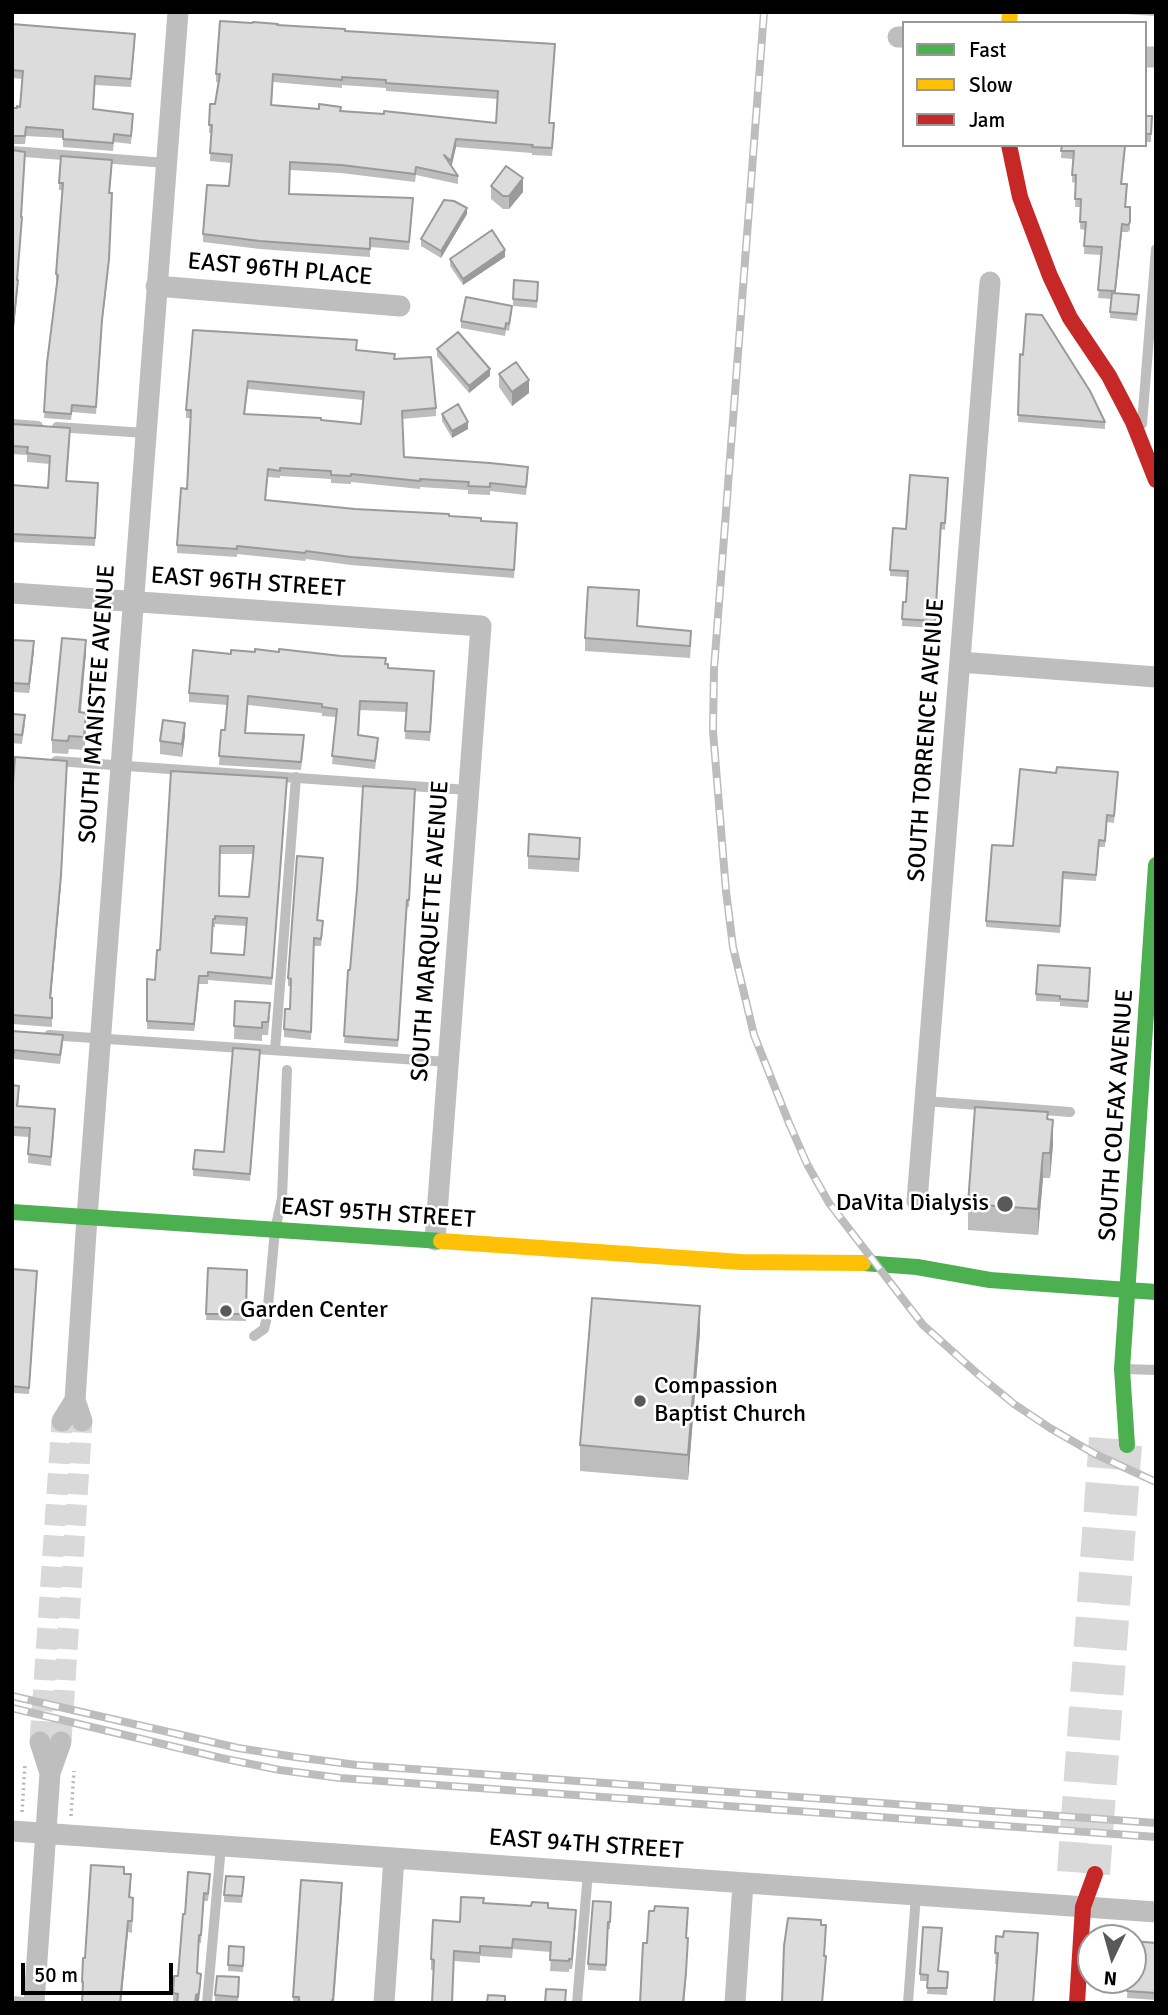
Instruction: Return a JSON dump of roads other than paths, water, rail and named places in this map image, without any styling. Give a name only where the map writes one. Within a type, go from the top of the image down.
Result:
[{"type":"main road","points":[[1009,147],[1020,197],[1050,276],[1070,318],[1109,376],[1133,422],[1156,480]]},
{"type":"main road","name":"SOUTH COLFAX AVENUE","points":[[1127,1446],[1122,1369],[1152,991],[1156,865]]},
{"type":"main road","name":"EAST 95TH STREET","points":[[12,1212],[741,1262],[851,1262],[904,1266],[990,1280],[1156,1292]]},
{"type":"main road","name":"EAST 95TH STREET","points":[[741,1262],[850,1280]]},
{"type":"main road","name":"EAST 95TH STREET","points":[[917,1284],[990,1280]]},
{"type":"main road","name":"SOUTH COLFAX AVENUE","points":[[1110,1415],[1122,1369]]},
{"type":"main road","points":[[1077,2003],[1083,1907],[1096,1874]]},
{"type":"main road","points":[[1076,1884],[1083,1907]]},
{"type":"street","name":"SOUTH MANISTEE AVENUE","points":[[72,1421],[178,12]]},
{"type":"street","name":"SOUTH TORRENCE AVENUE","points":[[917,1201],[990,282]]},
{"type":"street","name":"EAST 96TH PLACE","points":[[156,286],[400,306]]},
{"type":"street","name":"EAST 96TH STREET","points":[[12,593],[481,626]]},
{"type":"street","name":"SOUTH MARQUETTE AVENUE","points":[[435,1240],[481,626]]},
{"type":"street","points":[[960,662],[1156,677]]},
{"type":"street","points":[[34,2003],[50,1773],[42,1746]]},
{"type":"street","name":"EAST 94TH STREET","points":[[17,1826],[46,1834],[1156,1912]]},
{"type":"street","points":[[384,2003],[394,1858]]},
{"type":"street","points":[[735,2003],[743,1883]]},
{"type":"lane","points":[[12,151],[166,163]]},
{"type":"lane","points":[[1141,441],[1156,248]]},
{"type":"lane","points":[[12,424],[145,433]]},
{"type":"lane","points":[[50,760],[468,790]]},
{"type":"lane","points":[[275,1050],[296,778]]},
{"type":"lane","points":[[40,1034],[448,1062]]},
{"type":"lane","points":[[254,1336],[264,1329],[267,1317],[275,1230],[282,1190],[287,1070]]},
{"type":"lane","points":[[925,1101],[1070,1112]]},
{"type":"lane","points":[[1122,1369],[1156,1370]]},
{"type":"lane","points":[[207,2003],[221,1846]]},
{"type":"lane","points":[[577,2003],[588,1872]]},
{"type":"lane","points":[[908,2003],[916,1895]]},
{"type":"lane","points":[[12,2001],[34,2003]]},
{"type":"tunnel","points":[[40,1742],[62,1421]]},
{"type":"tunnel","points":[[61,1742],[82,1421]]},
{"type":"tunnel","points":[[1072,1872],[1104,1438]]},
{"type":"tunnel","points":[[1095,1874],[1127,1445]]},
{"type":"railway","points":[[764,12],[714,669],[713,731],[733,947],[754,1035],[807,1164],[829,1203],[923,1325],[1014,1404],[1095,1454],[1156,1482]]},
{"type":"railway","points":[[12,1696],[238,1748],[357,1765],[1156,1823]]},
{"type":"railway","points":[[12,1708],[221,1758],[340,1778],[1156,1837]]},
{"type":"place","name":"DaVita Dialysis","points":[[1005,1204]]},
{"type":"place","name":"Garden Center","points":[[226,1311]]},
{"type":"place","name":"Compassion Baptist Church","points":[[640,1401]]}]
